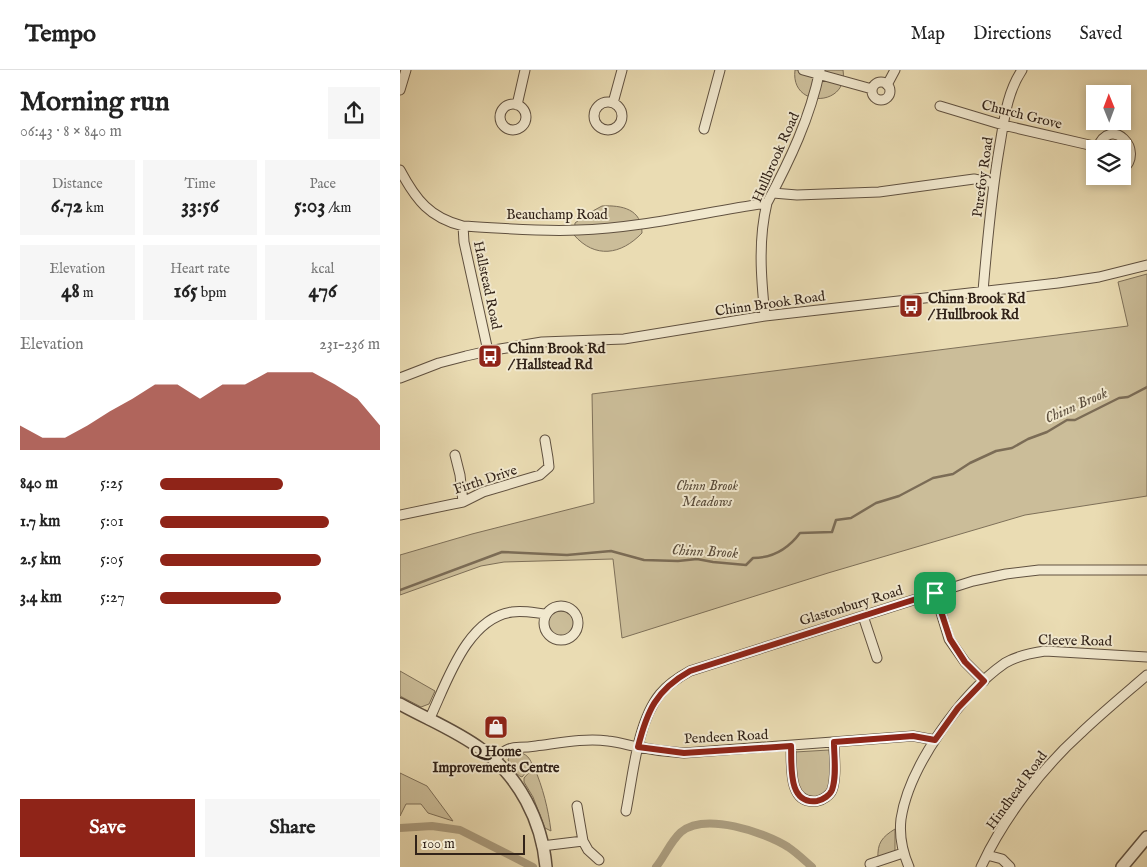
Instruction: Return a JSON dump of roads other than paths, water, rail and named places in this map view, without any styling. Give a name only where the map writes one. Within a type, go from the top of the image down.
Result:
[{"type":"street","points":[[400,90],[406,70]]},
{"type":"street","points":[[517,104],[525,70]]},
{"type":"street","points":[[613,103],[622,70]]},
{"type":"street","points":[[704,129],[720,70]]},
{"type":"street","points":[[803,70],[820,72],[872,89]]},
{"type":"street","points":[[872,89],[874,97],[883,99],[889,93],[887,85],[895,70]]},
{"type":"street","name":"Purefoy Road","points":[[983,292],[994,183],[1007,102],[1016,79],[1022,70]]},
{"type":"street","name":"Hullbrook Road","points":[[764,316],[760,264],[764,215],[767,203],[802,133],[812,106],[820,72]]},
{"type":"street","points":[[872,89],[877,83],[882,82],[887,85]]},
{"type":"street","name":"Church Grove","points":[[940,106],[1003,125],[1086,145]]},
{"type":"street","name":"Church Grove","points":[[1103,140],[1110,135],[1122,135],[1128,140]]},
{"type":"street","name":"Church Grove","points":[[1131,144],[1134,148],[1131,161]]},
{"type":"street","name":"Beauchamp Road","points":[[400,170],[416,195],[430,212],[447,222],[464,226],[578,230],[656,223],[708,212],[767,203]]},
{"type":"street","points":[[772,193],[797,195],[879,192],[974,179],[994,183]]},
{"type":"street","name":"Hallstead Road","points":[[464,226],[464,242],[488,350]]},
{"type":"street","name":"Chinn Brook Road","points":[[400,378],[439,363],[488,350],[542,342],[624,339],[764,316],[1091,278],[1147,265]]},
{"type":"street","name":"Firth Drive","points":[[400,516],[463,502],[483,492],[540,475],[548,467],[544,440]]},
{"type":"street","points":[[455,455],[460,475],[463,502]]},
{"type":"street","name":"Glastonbury Road","points":[[626,811],[644,721],[660,694],[676,679],[690,671],[973,581],[1031,571],[1147,570]]},
{"type":"street","points":[[935,593],[950,639],[965,662],[984,681]]},
{"type":"street","points":[[429,720],[463,648],[480,629],[496,617],[511,612],[546,614]]},
{"type":"street","points":[[863,616],[877,658]]},
{"type":"street","name":"Cleeve Road","points":[[909,867],[903,854],[901,825],[905,802],[913,780],[935,740],[958,708],[984,681],[1006,663],[1029,654],[1045,651],[1147,657]]},
{"type":"street","name":"Hindhead Road","points":[[981,867],[1020,803],[1044,772],[1081,732],[1147,675]]},
{"type":"street","points":[[400,704],[481,748],[515,782],[536,820],[545,863]]},
{"type":"street","name":"Pendeen Road","points":[[494,759],[508,748],[532,747],[569,741],[609,741],[684,753],[913,736],[935,740]]},
{"type":"street","points":[[791,746],[793,780],[796,791],[800,797],[816,801],[823,799],[832,792],[834,782],[834,742]]},
{"type":"street","points":[[578,806],[583,841],[591,854],[599,860]]},
{"type":"street","points":[[1122,867],[1147,837]]},
{"type":"street","points":[[542,846],[583,841]]},
{"type":"street","points":[[870,864],[903,854]]},
{"type":"street","points":[[987,855],[1002,859],[1010,867]]},
{"type":"waterway","name":"Chinn Brook","points":[[400,590],[502,552],[567,555],[611,551],[644,560],[678,561],[697,559],[746,565],[753,558],[760,558],[779,552],[800,533],[832,532],[836,520],[851,518],[876,503],[899,496],[933,478],[953,474],[970,463],[996,451],[1012,448],[1028,439],[1047,432],[1067,420],[1075,420],[1119,398],[1128,397],[1147,387]]},
{"type":"waterway","points":[[656,867],[681,832],[692,826],[704,824],[719,824],[750,830],[788,847],[812,867]]},
{"type":"waterway","points":[[400,828],[432,826],[460,830],[533,867]]},
{"type":"place","name":"Chinn Brook Rd / Hullbrook Rd","points":[[911,306]]},
{"type":"place","name":"Chinn Brook Rd / Hallstead Rd","points":[[490,356]]},
{"type":"place","name":"Q Home Improvements Centre","points":[[496,727]]},
{"type":"park label","name":"Chinn Brook Meadows","points":[[707,494]]}]
